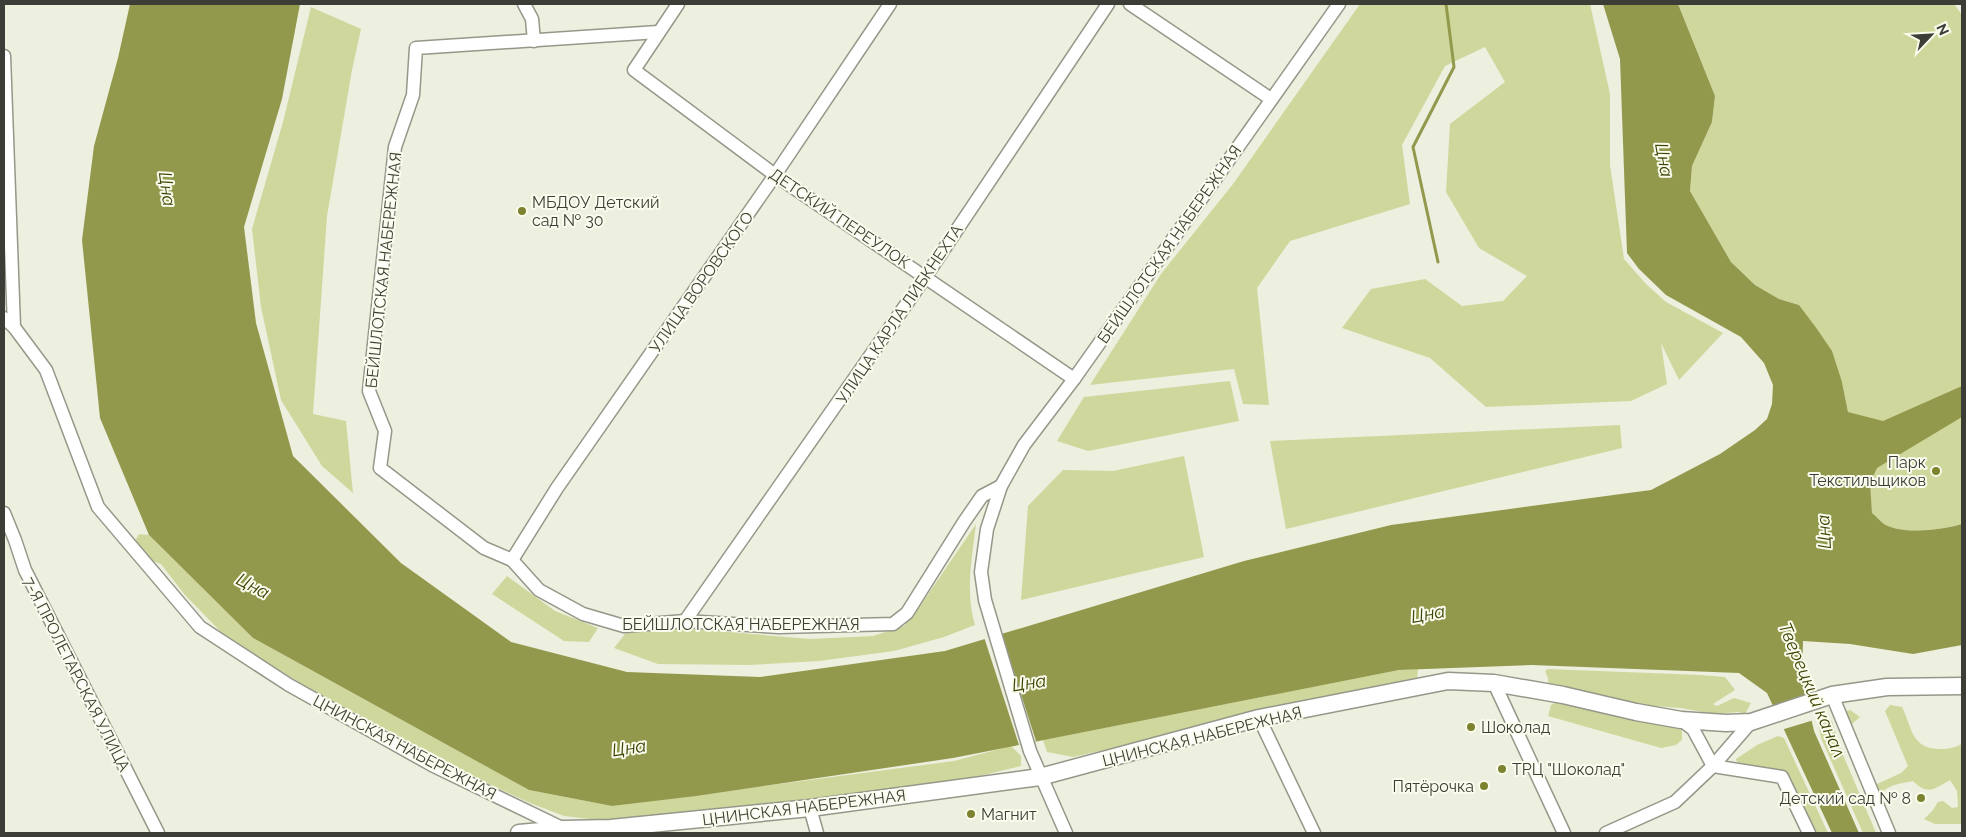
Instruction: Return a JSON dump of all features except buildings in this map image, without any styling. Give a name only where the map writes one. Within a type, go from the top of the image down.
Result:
[{"type":"main road","name":"ЦНИНСКАЯ НАБЕРЕЖНАЯ","points":[[564,829],[612,831],[810,808],[1040,778],[1260,718],[1448,681],[1494,683],[1563,695],[1636,712],[1681,720],[1726,723],[1751,722],[1832,696],[1887,687],[1962,686]]},
{"type":"main road","points":[[520,833],[564,829]]},
{"type":"street","points":[[524,4],[532,19],[534,41],[658,32],[678,4]]},
{"type":"street","name":"УЛИЦА ВОРОВСКОГО","points":[[512,560],[557,488],[776,175],[890,4]]},
{"type":"street","name":"УЛИЦА КАРЛА ЛИБКНЕХТА","points":[[686,621],[926,276],[1108,4]]},
{"type":"street","points":[[1130,4],[1271,99]]},
{"type":"street","name":"БЕЙШЛОТСКАЯ НАБЕРЕЖНАЯ","points":[[1066,833],[1040,778],[1030,751],[990,622],[981,572],[987,529],[1001,486],[1024,445],[1074,379],[1338,4]]},
{"type":"street","name":"ДЕТСКИЙ ПЕРЕУЛОК","points":[[658,32],[634,70],[776,175],[1074,379]]},
{"type":"street","name":"БЕЙШЛОТСКАЯ НАБЕРЕЖНАЯ","points":[[534,41],[416,48],[413,95],[395,147],[368,391],[385,431],[380,468],[484,548],[512,560],[539,590],[583,614],[624,626],[686,621],[779,627],[893,624],[907,613],[982,496],[1001,486]]},
{"type":"street","name":"ЦНИНСКАЯ НАБЕРЕЖНАЯ","points":[[4,56],[9,322],[46,370],[98,507],[200,627],[289,685],[424,760],[564,829]]},
{"type":"street","name":"7-Я ПРОЛЕТАРСКАЯ УЛИЦА","points":[[4,513],[16,540],[25,570],[158,833]]},
{"type":"street","points":[[1494,683],[1564,833]]},
{"type":"street","points":[[1832,696],[1889,833]]},
{"type":"street","points":[[1260,718],[1314,833]]},
{"type":"street","points":[[1681,720],[1693,729],[1713,766]]},
{"type":"street","points":[[1606,833],[1675,802],[1713,766],[1751,722]]},
{"type":"street","points":[[1713,766],[1782,777],[1808,833]]},
{"type":"street","points":[[810,808],[817,833]]},
{"type":"shaded area","points":[[1360,4],[1590,4],[1610,94],[1610,165],[1624,259],[1646,284],[1666,302],[1723,333],[1679,380],[1661,343],[1667,384],[1631,401],[1486,407],[1430,358],[1342,328],[1371,289],[1425,279],[1462,306],[1503,301],[1527,276],[1479,248],[1446,192],[1450,124],[1505,82],[1485,47],[1445,66],[1402,145],[1410,204],[1290,241],[1257,288],[1269,405],[1243,404],[1234,369],[1090,385],[1161,274],[1233,184]]},
{"type":"shaded area","points":[[1678,4],[1954,4],[1962,15],[1962,524],[1934,530],[1901,529],[1884,524],[1872,513],[1868,467],[1848,412],[1842,382],[1799,305],[1779,299],[1755,285],[1731,262],[1690,191],[1692,166],[1712,122],[1715,96]]},
{"type":"shaded area","points":[[311,7],[361,29],[352,70],[327,216],[313,414],[346,421],[353,493],[322,466],[281,400],[261,307],[252,229],[283,122]]},
{"type":"shaded area","points":[[1230,381],[1239,421],[1088,451],[1057,441],[1084,397]]},
{"type":"shaded area","points":[[1620,425],[1622,448],[1286,529],[1270,441]]},
{"type":"shaded area","points":[[1184,456],[1204,557],[1021,600],[1028,506],[1063,470],[1113,471]]},
{"type":"shaded area","points":[[976,524],[970,588],[970,600],[975,625],[944,637],[894,651],[819,661],[750,665],[658,664],[614,648],[629,629],[670,627],[810,639],[873,636],[904,626],[916,612]]},
{"type":"shaded area","points":[[139,534],[149,535],[253,638],[529,790],[612,806],[954,761],[1011,746],[1021,756],[1021,766],[946,784],[787,803],[725,807],[702,813],[607,821],[564,816],[489,784],[308,688],[265,661],[220,631],[185,595],[161,564],[153,561],[135,541]]},
{"type":"shaded area","points":[[507,576],[555,611],[598,628],[589,642],[564,641],[492,594]]},
{"type":"shaded area","points":[[1418,669],[1417,679],[1073,757],[1047,752],[1043,740],[1399,670]]},
{"type":"shaded area","points":[[1548,669],[1725,677],[1735,690],[1713,704],[1717,706],[1734,698],[1751,703],[1745,714],[1739,712],[1714,714],[1681,708],[1625,704],[1548,685],[1545,671]]},
{"type":"shaded area","points":[[1560,700],[1677,727],[1682,731],[1682,740],[1676,745],[1661,748],[1548,716],[1551,705]]},
{"type":"shaded area","points":[[1890,705],[1902,707],[1914,736],[1923,745],[1930,748],[1943,749],[1962,744],[1962,824],[1935,824],[1924,819],[1938,802],[1943,801],[1952,808],[1958,807],[1957,791],[1950,780],[1931,790],[1918,786],[1913,781],[1886,789],[1880,795],[1892,822],[1889,825],[1843,712],[1850,710],[1860,717],[1851,725],[1852,731],[1873,781],[1877,784],[1901,773],[1908,766],[1885,711]]},
{"type":"shaded area","points":[[1828,718],[1832,721],[1841,750],[1876,833],[1863,833],[1821,738],[1818,723]]},
{"type":"shaded area","points":[[1778,736],[1784,738],[1828,833],[1813,833],[1786,777],[1737,762],[1736,759],[1757,745]]},
{"type":"water","name":"Цна","points":[[130,4],[300,4],[282,99],[244,227],[256,323],[293,456],[401,563],[511,642],[627,672],[760,677],[945,651],[1244,561],[1391,525],[1651,490],[1720,454],[1755,430],[1767,419],[1772,404],[1773,385],[1764,363],[1741,337],[1666,295],[1639,269],[1627,253],[1620,59],[1603,4],[1678,4],[1715,96],[1712,122],[1692,166],[1690,191],[1731,262],[1755,285],[1779,299],[1799,305],[1832,351],[1842,382],[1848,412],[1883,421],[1962,386],[1962,417],[1877,468],[1870,483],[1872,513],[1884,524],[1901,529],[1934,530],[1962,524],[1962,645],[1913,654],[1850,644],[1803,641],[1802,679],[1814,731],[1859,833],[1832,833],[1767,693],[1739,673],[1532,665],[1399,670],[953,758],[696,796],[612,806],[529,790],[253,638],[149,535],[100,418],[82,240],[94,146],[118,58]]},
{"type":"pier","points":[[1001,632],[1036,741],[1019,745],[984,637]]},
{"type":"pier","points":[[1809,702],[1814,720],[1781,730],[1773,713]]},
{"type":"waterway","points":[[1438,262],[1413,147],[1454,67],[1446,4]]},
{"type":"place","name":"МБДОУ Детский сад № 30","points":[[522,211]]},
{"type":"place","name":"Парк Текстильщиков","points":[[1936,471]]},
{"type":"place","name":"Шоколад","points":[[1471,727]]},
{"type":"place","name":"ТРЦ \"Шоколад\"","points":[[1502,769]]},
{"type":"place","name":"Пятёрочка","points":[[1484,786]]},
{"type":"place","name":"Детский сад № 8","points":[[1921,798]]},
{"type":"place","name":"Магнит","points":[[971,814]]},
{"type":"water label","name":"Тверецкий канал","points":[[1812,690]]}]
